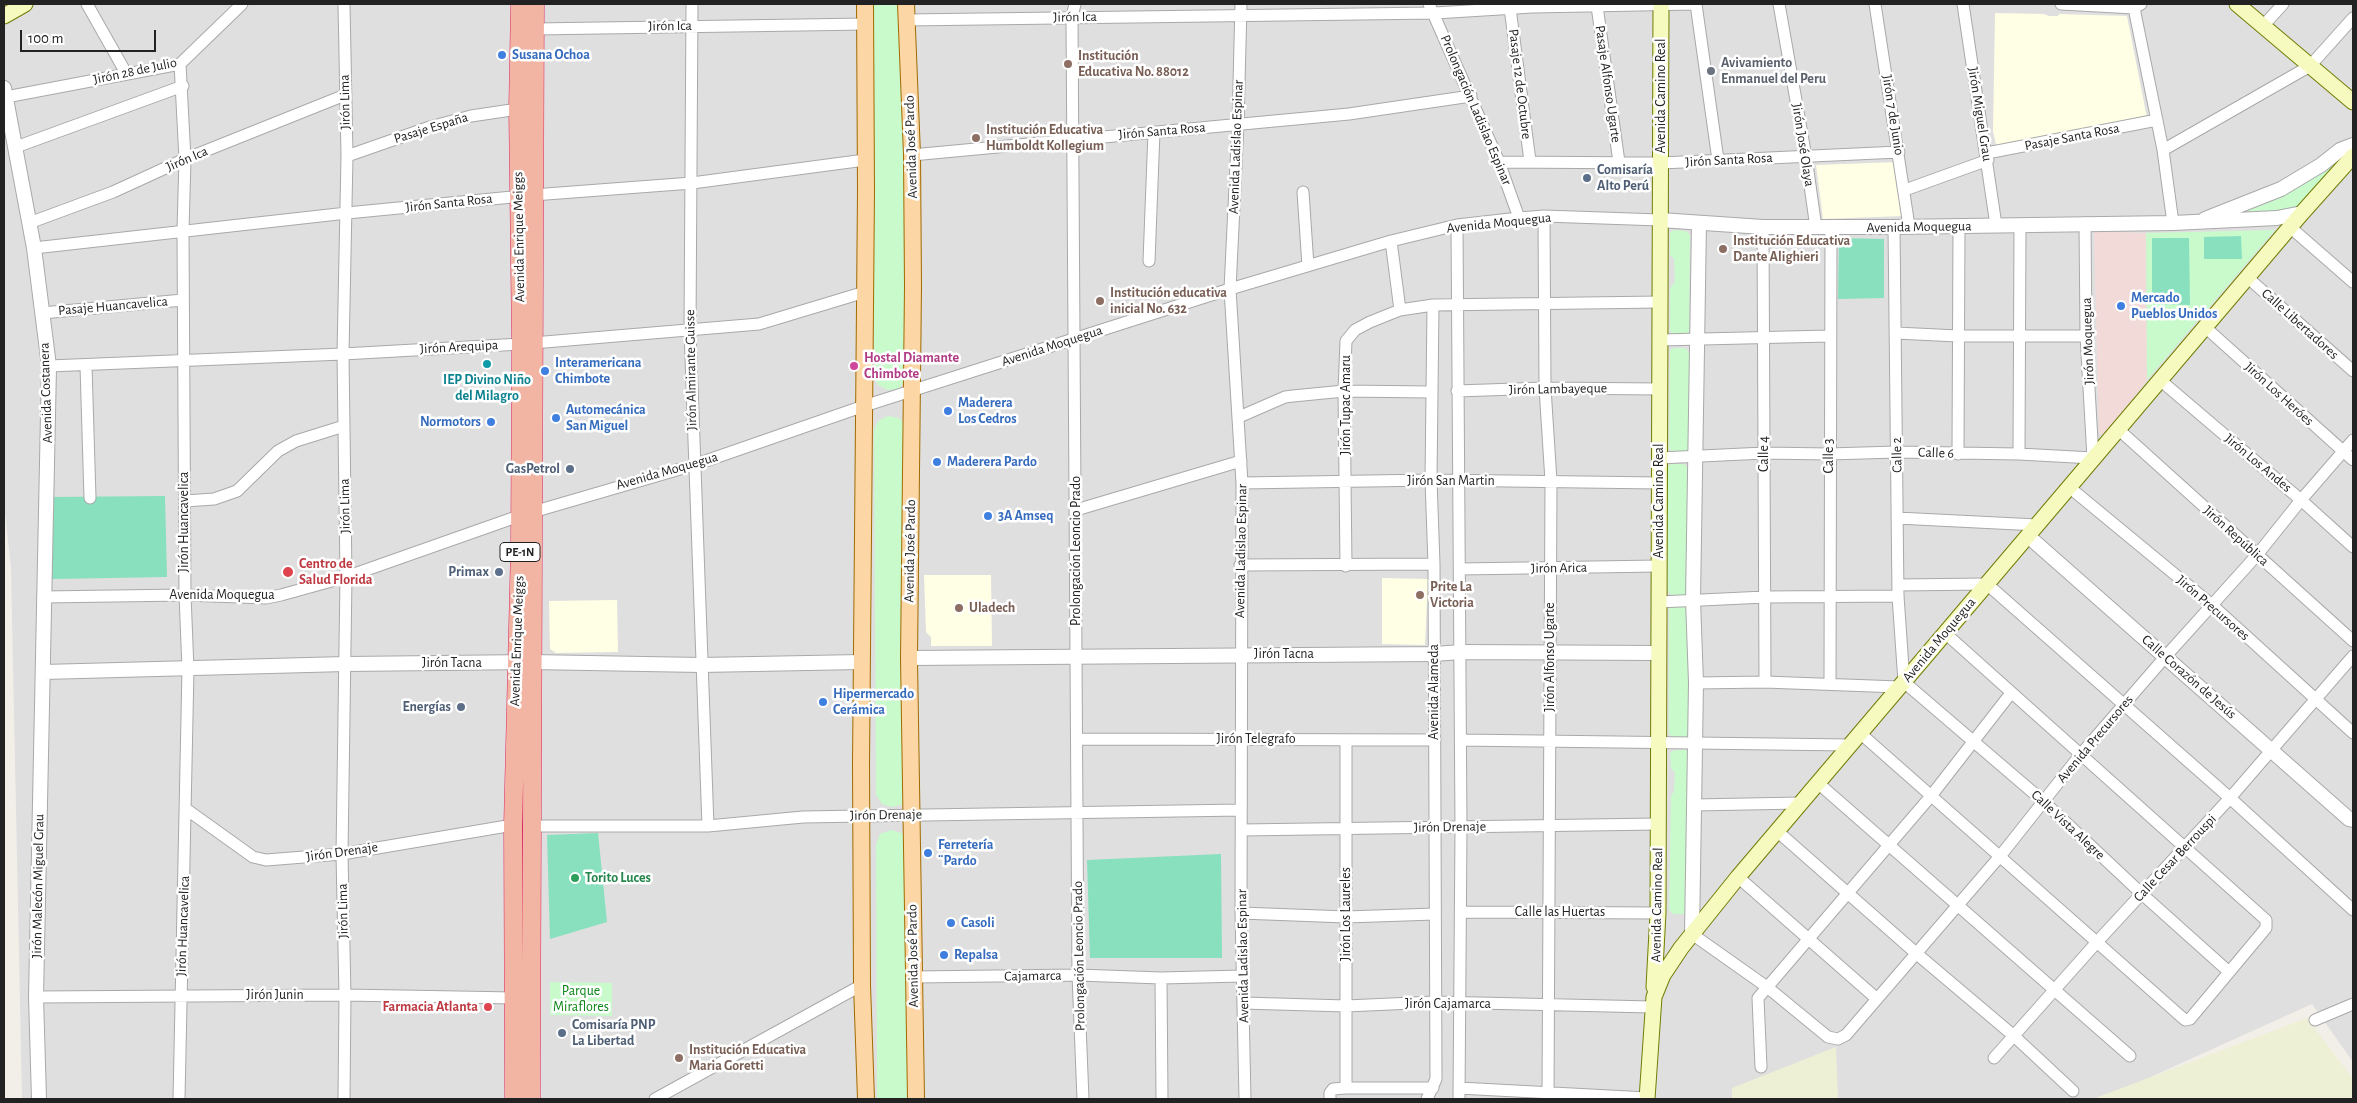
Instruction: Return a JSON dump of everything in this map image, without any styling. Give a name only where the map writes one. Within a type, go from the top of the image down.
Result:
[{"type":"highway","name":"Avenida Enrique Meiggs","points":[[514,1099],[513,825],[524,663],[527,343],[525,196],[518,109],[520,4]]},
{"type":"highway","name":"Avenida Enrique Meiggs","points":[[525,196],[535,4]]},
{"type":"highway","name":"Avenida Enrique Meiggs","points":[[524,663],[532,826],[531,1099]]},
{"type":"main road","points":[[4,16],[25,4]]},
{"type":"main road","points":[[865,4],[862,985],[866,1099]]},
{"type":"main road","name":"Avenida José Pardo","points":[[906,4],[912,155],[909,658],[916,1099]]},
{"type":"main road","name":"Avenida Camino Real","points":[[1653,1002],[1658,913],[1661,4]]},
{"type":"main road","points":[[2237,4],[2353,102]]},
{"type":"main road","name":"Avenida Moquegua","points":[[1647,1099],[1653,1002],[1670,963],[1738,877],[1818,782],[2290,227],[2353,156]]},
{"type":"street","points":[[87,4],[126,74]]},
{"type":"street","name":"Jirón 28 de Julio","points":[[5,93],[180,64],[242,4]]},
{"type":"street","name":"Jirón Lima","points":[[344,4],[347,156],[343,354],[346,577],[342,854],[345,995],[344,1099]]},
{"type":"street","name":"Jirón Almirante Guisse","points":[[692,4],[690,330],[708,826]]},
{"type":"street","name":"Prolongación Leoncio Prado","points":[[1075,4],[1072,16],[1078,975],[1083,1099]]},
{"type":"street","points":[[1412,4],[1420,13]]},
{"type":"street","points":[[1695,4],[1718,160]]},
{"type":"street","name":"Jirón Ica","points":[[906,20],[1240,9],[1420,13],[1432,8],[1695,4]]},
{"type":"street","name":"Jirón José Olaya","points":[[1779,4],[1806,157],[1816,228]]},
{"type":"street","name":"Jirón 7 de Junio","points":[[1875,4],[1909,226]]},
{"type":"street","name":"Jirón Miguel Grau","points":[[1963,4],[1996,225]]},
{"type":"street","points":[[2061,4],[2137,6],[2163,150],[2173,223]]},
{"type":"street","points":[[2263,26],[2283,4]]},
{"type":"street","name":"Pasaje Alfonso Ugarte","points":[[1597,6],[1620,162]]},
{"type":"street","name":"Prolongación Ladislao Espinar","points":[[1432,8],[1499,162],[1519,218]]},
{"type":"street","name":"Pasaje 12 de Octubre","points":[[1510,8],[1530,161]]},
{"type":"street","name":"Avenida Ladislao Espinar","points":[[1240,9],[1238,124],[1230,289],[1242,483],[1240,565],[1241,913],[1245,1099]]},
{"type":"street","points":[[2163,150],[2310,66],[2353,18]]},
{"type":"street","name":"Jirón Ica","points":[[535,29],[866,24]]},
{"type":"street","name":"Jirón Huancavelica","points":[[179,1099],[188,669],[185,595],[183,361],[185,159],[183,86],[180,64]]},
{"type":"street","name":"Jirón 28 de Julio","points":[[16,146],[183,86]]},
{"type":"street","name":"Avenida Costanera","points":[[5,93],[34,248],[49,366],[43,672]]},
{"type":"street","name":"Jirón Ica","points":[[29,223],[113,192],[185,159],[345,95]]},
{"type":"street","name":"Jirón Santa Rosa","points":[[912,155],[1348,114],[1471,96]]},
{"type":"street","name":"Pasaje España","points":[[347,156],[430,126],[471,116],[518,109]]},
{"type":"street","name":"Pasaje Santa Rosa","points":[[1905,190],[1987,157],[2157,120]]},
{"type":"street","points":[[1149,261],[1154,132]]},
{"type":"street","name":"Avenida Moquegua","points":[[2173,223],[2198,221],[2254,201],[2304,177],[2340,150],[2353,145]]},
{"type":"street","name":"Jirón Santa Rosa","points":[[1499,162],[1660,163],[1899,152]]},
{"type":"street","name":"Jirón Santa Rosa","points":[[34,248],[347,213],[525,196],[692,183],[865,160]]},
{"type":"street","points":[[1303,192],[1308,266]]},
{"type":"street","name":"Avenida Moquegua","points":[[43,597],[185,595],[266,598],[281,596],[346,577],[526,514],[694,465],[864,406],[1230,289],[1391,241],[1457,225],[1544,216],[1660,220],[1763,227],[1894,228],[1909,226],[2173,223],[2277,218],[2302,213]]},
{"type":"street","name":"Jirón Alfonso Ugarte","points":[[1544,216],[1545,388],[1551,481],[1551,912],[1548,1096]]},
{"type":"street","points":[[1699,223],[1693,600],[1696,684],[1692,934],[1766,987]]},
{"type":"street","name":"Jirón Moquegua","points":[[2085,223],[2086,336],[2094,458]]},
{"type":"street","name":"Avenida Alameda","points":[[1457,225],[1457,481],[1460,569],[1462,826],[1459,1094]]},
{"type":"street","points":[[2019,454],[2020,225]]},
{"type":"street","points":[[1958,454],[1959,226]]},
{"type":"street","name":"Calle 4","points":[[1763,227],[1765,682]]},
{"type":"street","points":[[2290,227],[2352,277]]},
{"type":"street","name":"Calle 3","points":[[1830,683],[1829,454],[1831,228]]},
{"type":"street","name":"Calle 2","points":[[1894,228],[1898,590],[1902,684]]},
{"type":"street","points":[[1391,241],[1400,310]]},
{"type":"street","name":"Calle Libertadores","points":[[2247,278],[2353,371]]},
{"type":"street","name":"Jirón Arequipa","points":[[49,366],[86,366],[343,354],[527,343],[758,324],[865,292]]},
{"type":"street","name":"Pasaje Huancavelica","points":[[42,313],[183,300]]},
{"type":"street","points":[[1433,305],[1543,302],[1660,302]]},
{"type":"street","name":"Avenida Alameda","points":[[1427,1099],[1436,1078],[1434,564],[1431,480],[1433,305]]},
{"type":"street","name":"Jirón Tupac Amaru","points":[[1346,566],[1344,391],[1346,341],[1355,330],[1400,310],[1433,305]]},
{"type":"street","name":"Jirón Los Heróes","points":[[2205,327],[2353,460]]},
{"type":"street","points":[[1896,334],[2086,336]]},
{"type":"street","points":[[1660,340],[1830,336]]},
{"type":"street","points":[[86,366],[90,498]]},
{"type":"street","name":"Jirón Los Andes","points":[[2160,380],[2301,500],[2353,548]]},
{"type":"street","name":"Jirón Lambayeque","points":[[1457,391],[1545,388],[1660,389]]},
{"type":"street","points":[[1239,417],[1286,397],[1344,391],[1432,392]]},
{"type":"street","points":[[185,501],[214,499],[237,491],[278,451],[296,440],[344,426]]},
{"type":"street","name":"Jirón República","points":[[2118,429],[2353,641]]},
{"type":"street","name":"Avenida Precursores","points":[[1766,987],[1828,1037],[1838,1039],[1846,1035],[2001,855],[2081,754],[2257,555],[2353,440]]},
{"type":"street","name":"Calle 6","points":[[1660,458],[1695,458],[1764,453],[1897,452],[2019,454],[2094,458]]},
{"type":"street","points":[[1076,510],[1241,461]]},
{"type":"street","name":"Jirón San Martin","points":[[1242,483],[1431,480],[1660,483]]},
{"type":"street","name":"Jirón Precursores","points":[[2069,487],[2212,605],[2353,733]]},
{"type":"street","points":[[1897,518],[2032,530]]},
{"type":"street","name":"Calle Corazón de Jesús","points":[[2032,530],[2166,656],[2351,820]]},
{"type":"street","points":[[1240,565],[1346,566],[1434,564]]},
{"type":"street","name":"Jirón Arica","points":[[1460,569],[1659,566]]},
{"type":"street","points":[[1659,602],[1765,597],[1829,598],[1898,590],[1987,584],[2123,706],[2230,798],[2353,910]]},
{"type":"street","points":[[1461,740],[1695,744],[1855,739],[1931,796],[2001,855],[2096,942],[2188,1021],[2266,928],[2266,920],[1945,633]]},
{"type":"street","name":"Jirón Tacna","points":[[909,658],[1076,655],[1434,654],[1460,652],[1550,654],[1659,653]]},
{"type":"street","name":"Calle Cesar Berrouspi","points":[[1994,1058],[2096,942],[2230,798],[2353,656]]},
{"type":"street","name":"Jirón Tacna","points":[[43,672],[346,664],[524,663],[701,665],[862,662]]},
{"type":"street","name":"Jirón Malecón Miguel Grau","points":[[39,1099],[36,997],[43,672]]},
{"type":"street","points":[[1696,684],[1765,682],[1902,684]]},
{"type":"street","name":"Calle Vista Alegre","points":[[1902,684],[2043,801],[2228,971]]},
{"type":"street","points":[[1761,1066],[1758,998],[1931,796],[2012,693]]},
{"type":"street","name":"Jirón Telegrafo","points":[[1077,739],[1435,740]]},
{"type":"street","name":"Jirón Los Laureles","points":[[1346,740],[1346,1088]]},
{"type":"street","points":[[1818,782],[1888,846],[2130,1056]]},
{"type":"street","points":[[1694,805],[1801,803]]},
{"type":"street","name":"Jirón Drenaje","points":[[186,809],[253,857],[266,860],[342,854],[513,825]]},
{"type":"street","name":"Jirón Drenaje","points":[[532,826],[708,826],[803,818],[862,816],[1078,811],[1241,810]]},
{"type":"street","name":"Jirón Drenaje","points":[[1242,830],[1658,824]]},
{"type":"street","points":[[1777,831],[2014,1036],[2073,1091]]},
{"type":"street","points":[[1738,877],[1877,999]]},
{"type":"street","name":"Calle las Huertas","points":[[1461,912],[1658,913]]},
{"type":"street","points":[[1241,913],[1346,917],[1435,914]]},
{"type":"street","name":"Cajamarca","points":[[914,977],[1078,975],[1161,978],[1243,976]]},
{"type":"street","points":[[1161,978],[1162,1099]]},
{"type":"street","points":[[655,1099],[673,1095],[862,985]]},
{"type":"street","name":"Jirón Junin","points":[[36,997],[345,995],[514,998]]},
{"type":"street","name":"Jirón Cajamarca","points":[[1243,1003],[1346,1006],[1435,1002],[1549,1004],[1653,1002]]},
{"type":"street","points":[[2315,1020],[2353,1004]]},
{"type":"street","points":[[1330,1096],[1333,1089],[1433,1088]]},
{"type":"street","points":[[1459,1094],[1647,1099]]},
{"type":"shaded area","points":[[4,4],[2353,4],[2353,1062],[2312,1004],[2102,1099],[22,1099],[11,568],[4,503]]},
{"type":"shaded area","points":[[1995,13],[2044,14],[2049,16],[2058,16],[2059,14],[2127,16],[2147,118],[1996,145],[1993,131]]},
{"type":"shaded area","points":[[1897,162],[1903,216],[1823,219],[1816,165]]},
{"type":"shaded area","name":"Mercado Pueblos Unidos","points":[[2094,231],[2146,233],[2147,380],[2108,434],[2099,434]]},
{"type":"shaded area","name":"Uladech","points":[[924,575],[991,575],[992,646],[931,646],[931,637],[926,632]]},
{"type":"shaded area","points":[[1382,578],[1428,579],[1425,645],[1382,644]]},
{"type":"shaded area","points":[[617,600],[618,652],[556,653],[550,649],[549,601]]},
{"type":"shaded area","points":[[2307,1018],[2353,1079],[2353,1099],[2093,1099]]},
{"type":"shaded area","points":[[1836,1047],[1838,1099],[1732,1099],[1732,1088]]},
{"type":"green space","points":[[872,4],[903,4],[905,380],[899,389],[888,390],[878,385],[875,380],[874,369]]},
{"type":"green space","points":[[2340,158],[2301,205],[2291,212],[2232,215]]},
{"type":"green space","points":[[1673,230],[1686,231],[1690,235],[1689,332],[1686,335],[1674,336],[1670,331],[1670,289],[1675,281],[1674,259],[1670,255],[1670,233]]},
{"type":"green space","points":[[2275,230],[2147,380],[2146,233]]},
{"type":"green space","points":[[2241,236],[2242,259],[2204,259],[2204,237]]},
{"type":"green space","points":[[1839,238],[1884,239],[1884,298],[1838,299]]},
{"type":"green space","points":[[2152,238],[2189,238],[2190,305],[2152,304]]},
{"type":"green space","points":[[1673,348],[1685,348],[1689,352],[1689,449],[1685,452],[1673,453],[1669,448],[1670,350]]},
{"type":"green space","points":[[888,416],[899,418],[906,426],[906,801],[901,805],[892,807],[882,804],[876,795],[874,430],[878,421]]},
{"type":"green space","points":[[1671,464],[1684,464],[1688,468],[1688,592],[1684,596],[1672,596],[1668,591],[1668,467]]},
{"type":"green space","points":[[165,496],[167,577],[52,579],[50,497]]},
{"type":"green space","points":[[1672,606],[1685,606],[1689,610],[1688,734],[1685,738],[1673,738],[1669,734],[1669,609]]},
{"type":"green space","points":[[1674,750],[1686,750],[1690,754],[1687,914],[1673,914],[1669,910],[1671,796],[1674,791],[1675,773],[1671,768],[1670,753]]},
{"type":"green space","points":[[891,830],[901,833],[905,837],[909,1099],[877,1099],[876,845],[880,834]]},
{"type":"green space","name":"Torito Luces","points":[[598,833],[607,922],[550,939],[547,835]]},
{"type":"green space","points":[[1221,854],[1222,958],[1090,958],[1087,860]]},
{"type":"green space","name":"Parque Miraflores","points":[[550,982],[612,983],[612,1016],[550,1015]]},
{"type":"place","name":"Susana Ochoa","points":[[502,55]]},
{"type":"place","name":"Institución Educativa No. 88012","points":[[1068,64]]},
{"type":"place","name":"Avivamiento Enmanuel del Peru","points":[[1711,71]]},
{"type":"place","name":"Institución Educativa Humboldt Kollegium","points":[[976,138]]},
{"type":"place","name":"Comisaría Alto Perú","points":[[1587,178]]},
{"type":"place","name":"Institución Educativa Dante Alighieri","points":[[1723,249]]},
{"type":"place","name":"Institución educativa inicial No. 632","points":[[1100,301]]},
{"type":"place","name":"Mercado Pueblos Unidos","points":[[2121,306]]},
{"type":"place","name":"IEP Divino Niño del Milagro","points":[[487,364]]},
{"type":"place","name":"Hostal Diamante Chimbote","points":[[854,366]]},
{"type":"place","name":"Interamericana Chimbote","points":[[545,371]]},
{"type":"place","name":"Maderera Los Cedros","points":[[948,411]]},
{"type":"place","name":"Automecánica San Miguel","points":[[556,418]]},
{"type":"place","name":"Normotors","points":[[491,422]]},
{"type":"place","name":"Maderera Pardo","points":[[937,462]]},
{"type":"place","name":"GasPetrol","points":[[570,469]]},
{"type":"place","name":"3A Amseq","points":[[988,516]]},
{"type":"place","name":"Centro de Salud Florida","points":[[288,572]]},
{"type":"place","name":"Primax","points":[[499,572]]},
{"type":"place","name":"Prite La Victoria","points":[[1420,595]]},
{"type":"place","name":"Uladech","points":[[959,608]]},
{"type":"place","name":"Hipermercado Cerámica","points":[[823,702]]},
{"type":"place","name":"Energías","points":[[461,707]]},
{"type":"place","name":"Ferretería ¨Pardo","points":[[928,853]]},
{"type":"place","name":"Torito Luces","points":[[575,878]]},
{"type":"place","name":"Casoli","points":[[951,923]]},
{"type":"place","name":"Repalsa","points":[[944,955]]},
{"type":"place","name":"Farmacia Atlanta","points":[[488,1007]]},
{"type":"place","name":"Comisaría PNP La Libertad","points":[[562,1033]]},
{"type":"place","name":"Institución Educativa Maria Goretti","points":[[679,1058]]}]
